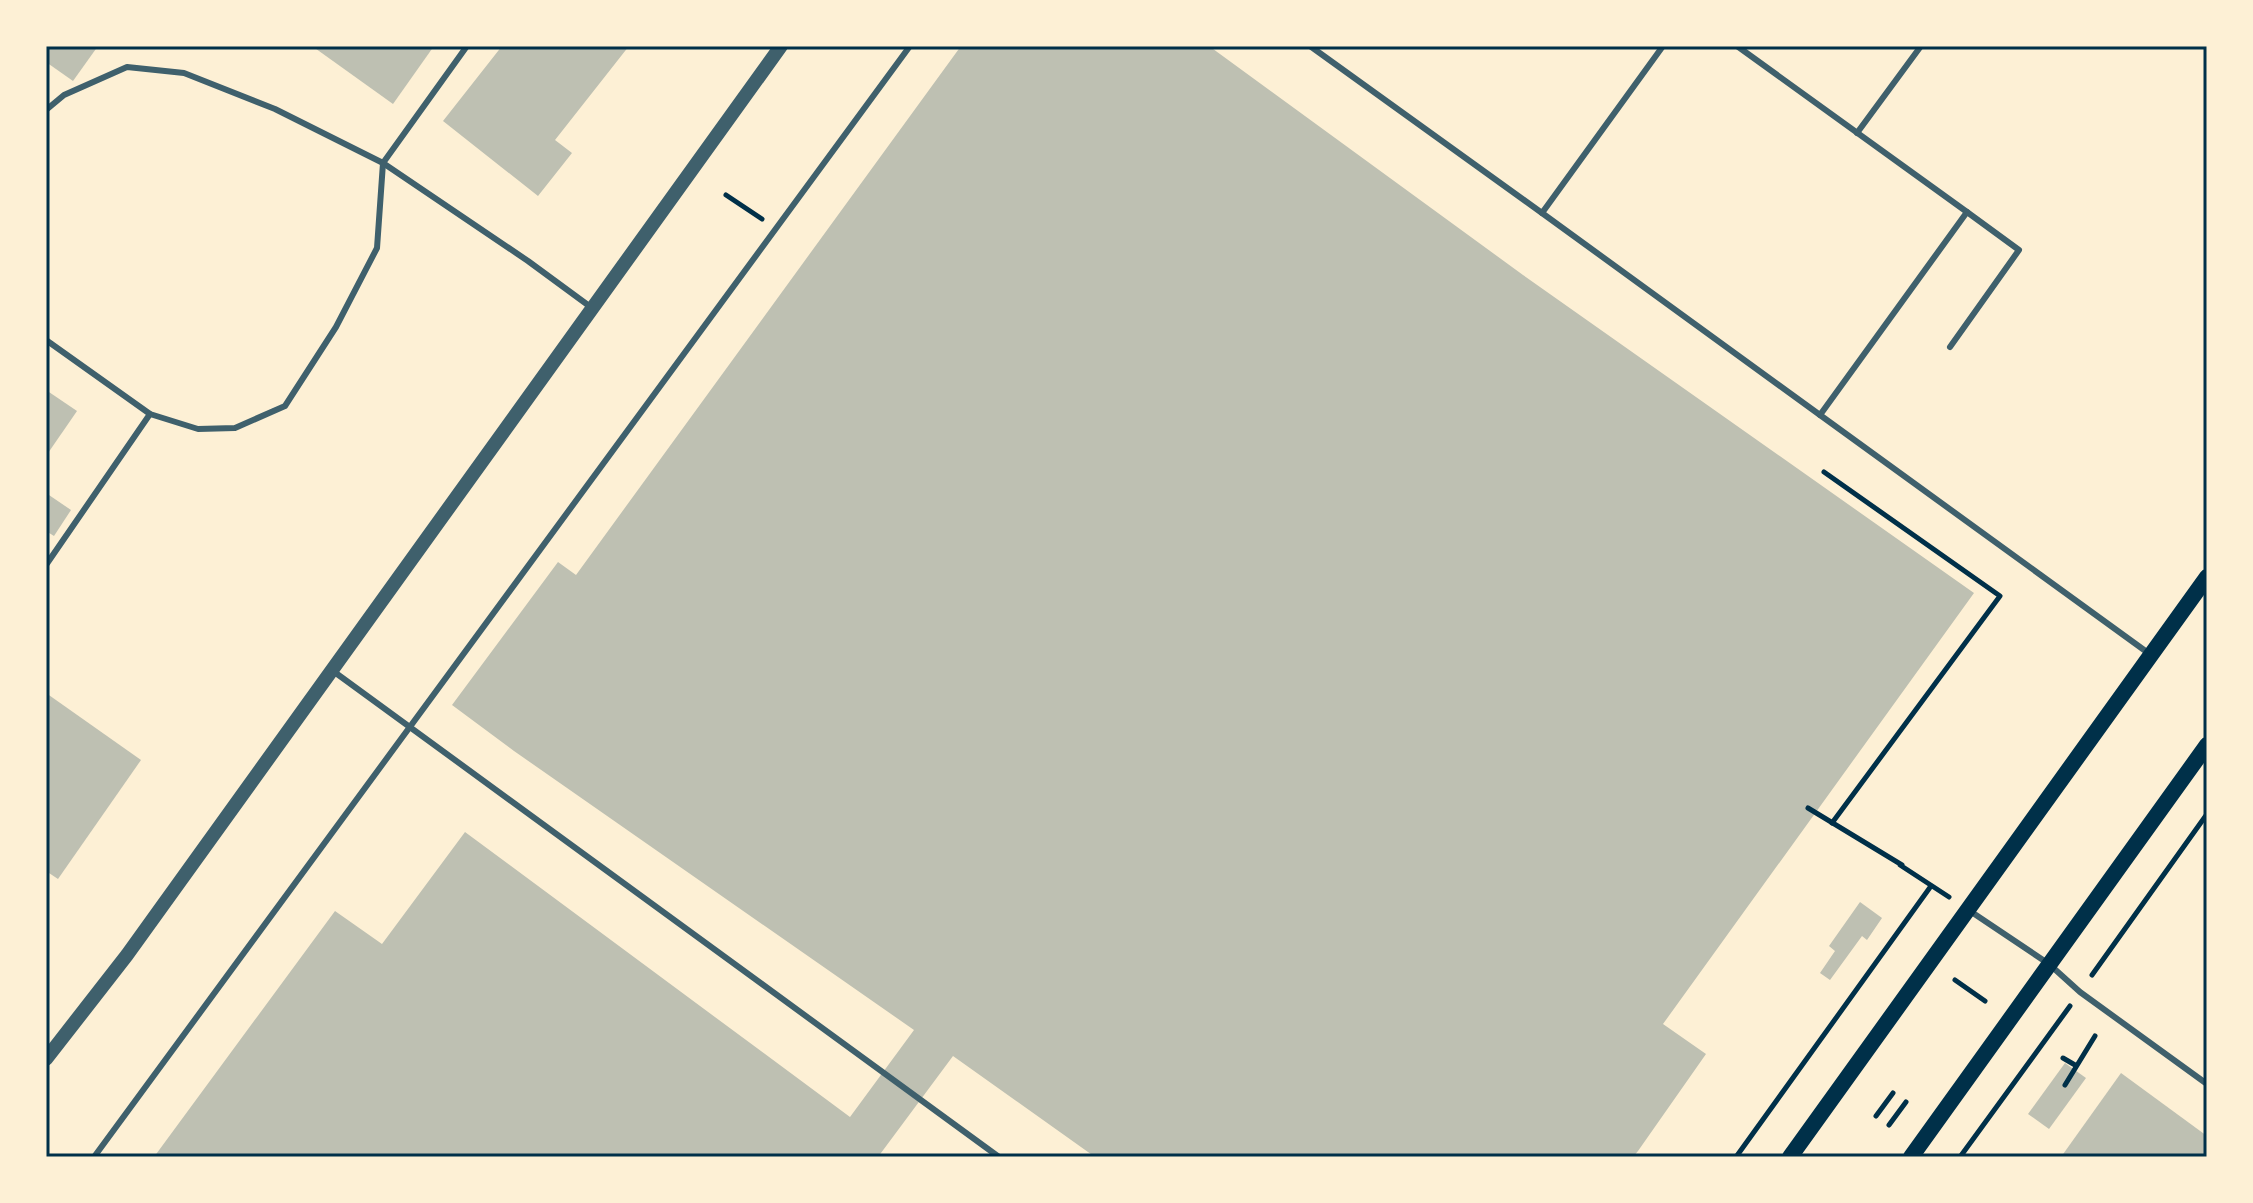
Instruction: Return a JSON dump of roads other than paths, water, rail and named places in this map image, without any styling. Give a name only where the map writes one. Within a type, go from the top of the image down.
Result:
[{"type":"main road","points":[[1790,1157],[2207,577]]},
{"type":"main road","points":[[1911,1157],[2207,745]]},
{"type":"street","points":[[46,1059],[127,955],[781,46]]},
{"type":"lane","points":[[46,340],[150,414],[198,429],[235,428],[285,406],[336,327],[377,248],[383,163],[467,46]]},
{"type":"lane","points":[[94,1157],[910,46]]},
{"type":"lane","points":[[1310,46],[2151,655]]},
{"type":"lane","points":[[1542,213],[1663,46]]},
{"type":"lane","points":[[1737,46],[2019,250],[1950,347]]},
{"type":"lane","points":[[1857,133],[1921,46]]},
{"type":"lane","points":[[46,110],[64,95],[127,67],[184,73],[275,109],[383,163],[592,308]]},
{"type":"lane","points":[[1820,415],[1967,212]]},
{"type":"lane","points":[[46,565],[150,414]]},
{"type":"lane","points":[[332,670],[999,1157]]},
{"type":"lane","points":[[1967,909],[2049,964],[2080,992],[2207,1084]]}]
